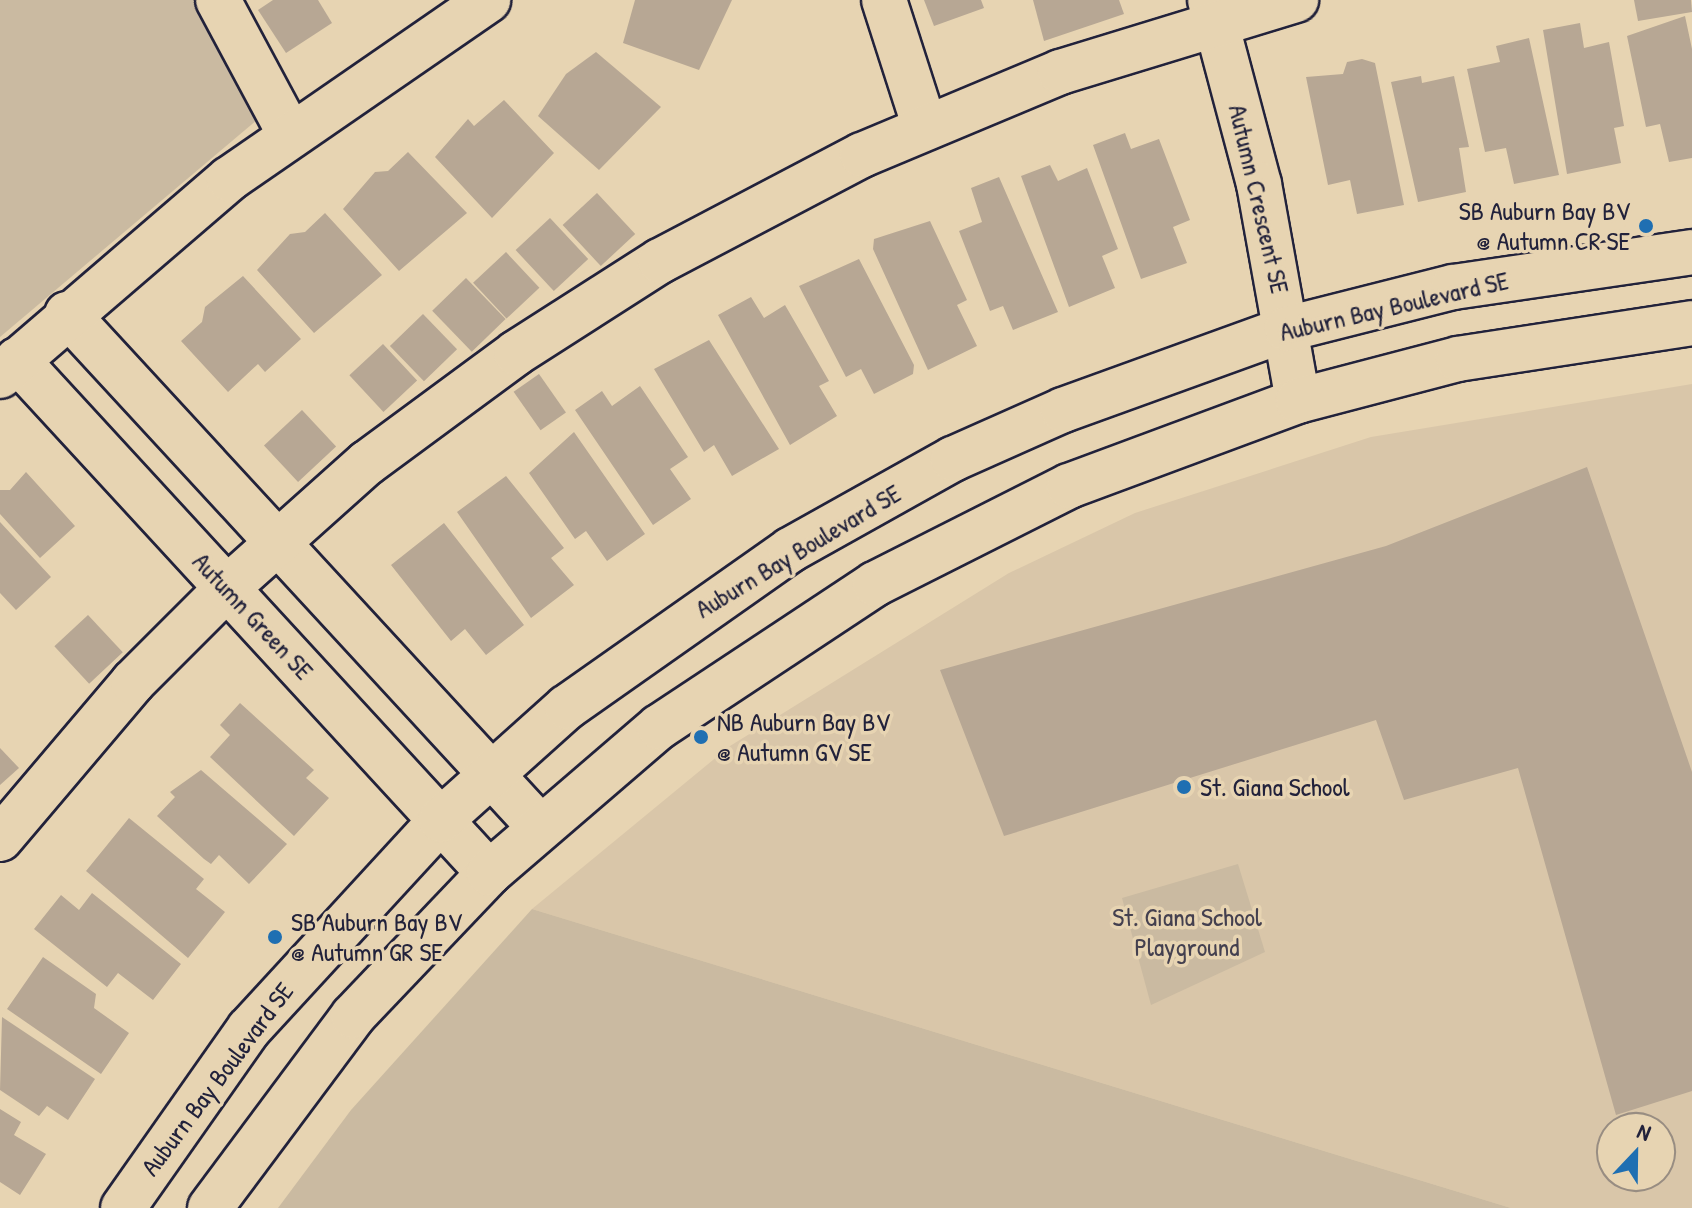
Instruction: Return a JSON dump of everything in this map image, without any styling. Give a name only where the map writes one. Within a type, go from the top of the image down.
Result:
[{"type":"street","points":[[218,0],[290,134]]},
{"type":"street","name":"Autumn Green SE","points":[[488,0],[290,134],[67,314],[8,368],[227,588],[489,873]]},
{"type":"street","points":[[884,0],[925,128]]},
{"type":"street","points":[[0,839],[133,682],[227,588],[367,463],[516,353],[660,261],[925,128],[1214,11],[1296,0]]},
{"type":"street","name":"Autumn Crescent SE","points":[[1214,11],[1287,329],[1298,401]]},
{"type":"street","name":"Auburn Bay Boulevard SE","points":[[123,1208],[249,1029],[441,820],[491,775],[677,626],[858,512],[1063,410],[1287,329],[1453,287],[1692,252]]},
{"type":"street","points":[[67,314],[539,826]]},
{"type":"street","points":[[210,1208],[353,1016],[489,873],[539,826],[659,727],[875,584],[1069,486],[1298,401],[1458,359],[1692,323]]},
{"type":"shaded area","name":"St. Giana School","points":[[1692,384],[1692,1208],[1511,1208],[532,909],[730,746],[1009,573],[1135,513],[1371,437]]},
{"type":"green space","points":[[0,0],[193,0],[257,120],[0,337]]},
{"type":"green space","name":"St. Giana School Playground","points":[[1238,864],[1265,952],[1151,1005],[1122,898]]},
{"type":"green space","points":[[532,909],[1511,1208],[278,1208],[351,1110]]},
{"type":"building","points":[[273,0],[318,0],[332,23],[286,53],[258,10]]},
{"type":"building","points":[[635,0],[732,0],[699,70],[623,43]]},
{"type":"building","points":[[924,0],[981,0],[984,8],[934,26]]},
{"type":"building","points":[[1033,0],[1119,0],[1124,14],[1044,41]]},
{"type":"building","points":[[1634,0],[1691,0],[1692,12],[1638,21]]},
{"type":"building","points":[[1685,16],[1692,49],[1692,158],[1669,162],[1660,124],[1646,127],[1627,36]]},
{"type":"building","points":[[1580,23],[1584,48],[1609,42],[1624,126],[1614,128],[1621,163],[1567,174],[1543,30]]},
{"type":"building","points":[[1529,38],[1559,175],[1514,184],[1506,148],[1485,152],[1467,69],[1500,62],[1496,46]]},
{"type":"building","points":[[596,52],[661,107],[599,170],[538,116],[566,74]]},
{"type":"building","points":[[1362,59],[1375,63],[1404,205],[1357,214],[1350,180],[1328,185],[1306,77],[1343,74],[1347,62]]},
{"type":"building","points":[[1421,76],[1422,83],[1454,76],[1469,147],[1459,148],[1466,192],[1418,202],[1391,82]]},
{"type":"building","points":[[504,100],[554,153],[492,218],[435,157],[468,119],[474,126]]},
{"type":"building","points":[[1125,133],[1131,149],[1159,139],[1190,220],[1173,227],[1187,263],[1141,279],[1093,145]]},
{"type":"building","points":[[408,152],[467,213],[399,271],[343,209],[375,172],[388,171]]},
{"type":"building","points":[[1050,165],[1058,181],[1087,168],[1118,249],[1102,256],[1115,288],[1069,307],[1021,176]]},
{"type":"building","points":[[999,177],[1058,312],[1013,330],[1003,306],[990,311],[959,231],[982,222],[971,188]]},
{"type":"building","points":[[597,193],[635,234],[601,266],[563,225]]},
{"type":"building","points":[[325,213],[382,275],[314,333],[257,270],[290,234],[305,232]]},
{"type":"building","points":[[550,218],[588,259],[554,291],[516,250]]},
{"type":"building","points":[[930,221],[967,300],[957,305],[977,346],[928,370],[873,249],[874,239]]},
{"type":"building","points":[[506,252],[539,288],[507,319],[473,283]]},
{"type":"building","points":[[859,259],[914,365],[913,374],[874,394],[861,369],[846,377],[799,286]]},
{"type":"building","points":[[243,276],[301,339],[265,372],[258,364],[228,392],[181,341],[202,322],[205,307]]},
{"type":"building","points":[[466,278],[506,319],[472,352],[432,311]]},
{"type":"building","points":[[751,297],[764,318],[785,305],[829,381],[819,386],[837,416],[790,445],[718,315]]},
{"type":"building","points":[[423,314],[457,349],[424,381],[390,346]]},
{"type":"building","points":[[709,340],[779,449],[732,476],[714,445],[704,452],[654,369]]},
{"type":"building","points":[[383,344],[417,381],[383,412],[349,375]]},
{"type":"building","points":[[539,374],[566,413],[541,430],[514,392]]},
{"type":"building","points":[[640,386],[688,457],[670,469],[691,499],[653,525],[575,410],[602,391],[612,406]]},
{"type":"building","points":[[302,410],[336,447],[298,482],[264,445]]},
{"type":"building","points":[[574,432],[645,534],[607,561],[586,531],[575,539],[529,473]]},
{"type":"building","points":[[1587,467],[1692,772],[1692,1091],[1626,1112],[1615,1112],[1518,768],[1404,800],[1376,720],[1004,836],[940,670],[1386,546]]},
{"type":"building","points":[[26,472],[75,526],[40,558],[0,514],[0,490],[10,490]]},
{"type":"building","points":[[506,476],[564,548],[551,558],[574,585],[531,618],[457,512]]},
{"type":"building","points":[[0,522],[51,577],[16,610],[0,593]]},
{"type":"building","points":[[444,523],[524,625],[486,655],[465,629],[451,641],[391,565]]},
{"type":"building","points":[[88,615],[123,652],[89,684],[54,646]]},
{"type":"building","points":[[240,703],[314,770],[306,778],[329,798],[294,836],[210,757],[230,735],[220,725]]},
{"type":"building","points":[[0,748],[19,768],[0,785]]},
{"type":"building","points":[[201,770],[287,844],[249,884],[219,855],[211,864],[204,859],[157,816],[175,797],[170,792]]},
{"type":"building","points":[[129,818],[204,879],[196,889],[225,912],[188,958],[86,871]]},
{"type":"building","points":[[92,893],[181,964],[153,1000],[118,973],[107,987],[34,929],[61,895],[79,910]]},
{"type":"building","points":[[43,957],[96,994],[94,1008],[129,1033],[101,1074],[7,1009]]},
{"type":"building","points":[[2,1017],[95,1079],[68,1120],[47,1106],[39,1116],[0,1090]]},
{"type":"building","points":[[0,1109],[21,1122],[14,1135],[46,1154],[20,1195],[0,1182]]},
{"type":"place","name":"SB Auburn Bay BV @ Autumn CR SE","points":[[1646,226]]},
{"type":"place","name":"NB Auburn Bay BV @ Autumn GV SE","points":[[701,737]]},
{"type":"place","name":"St. Giana School","points":[[1184,787]]},
{"type":"place","name":"SB Auburn Bay BV @ Autumn GR SE","points":[[275,937]]}]
